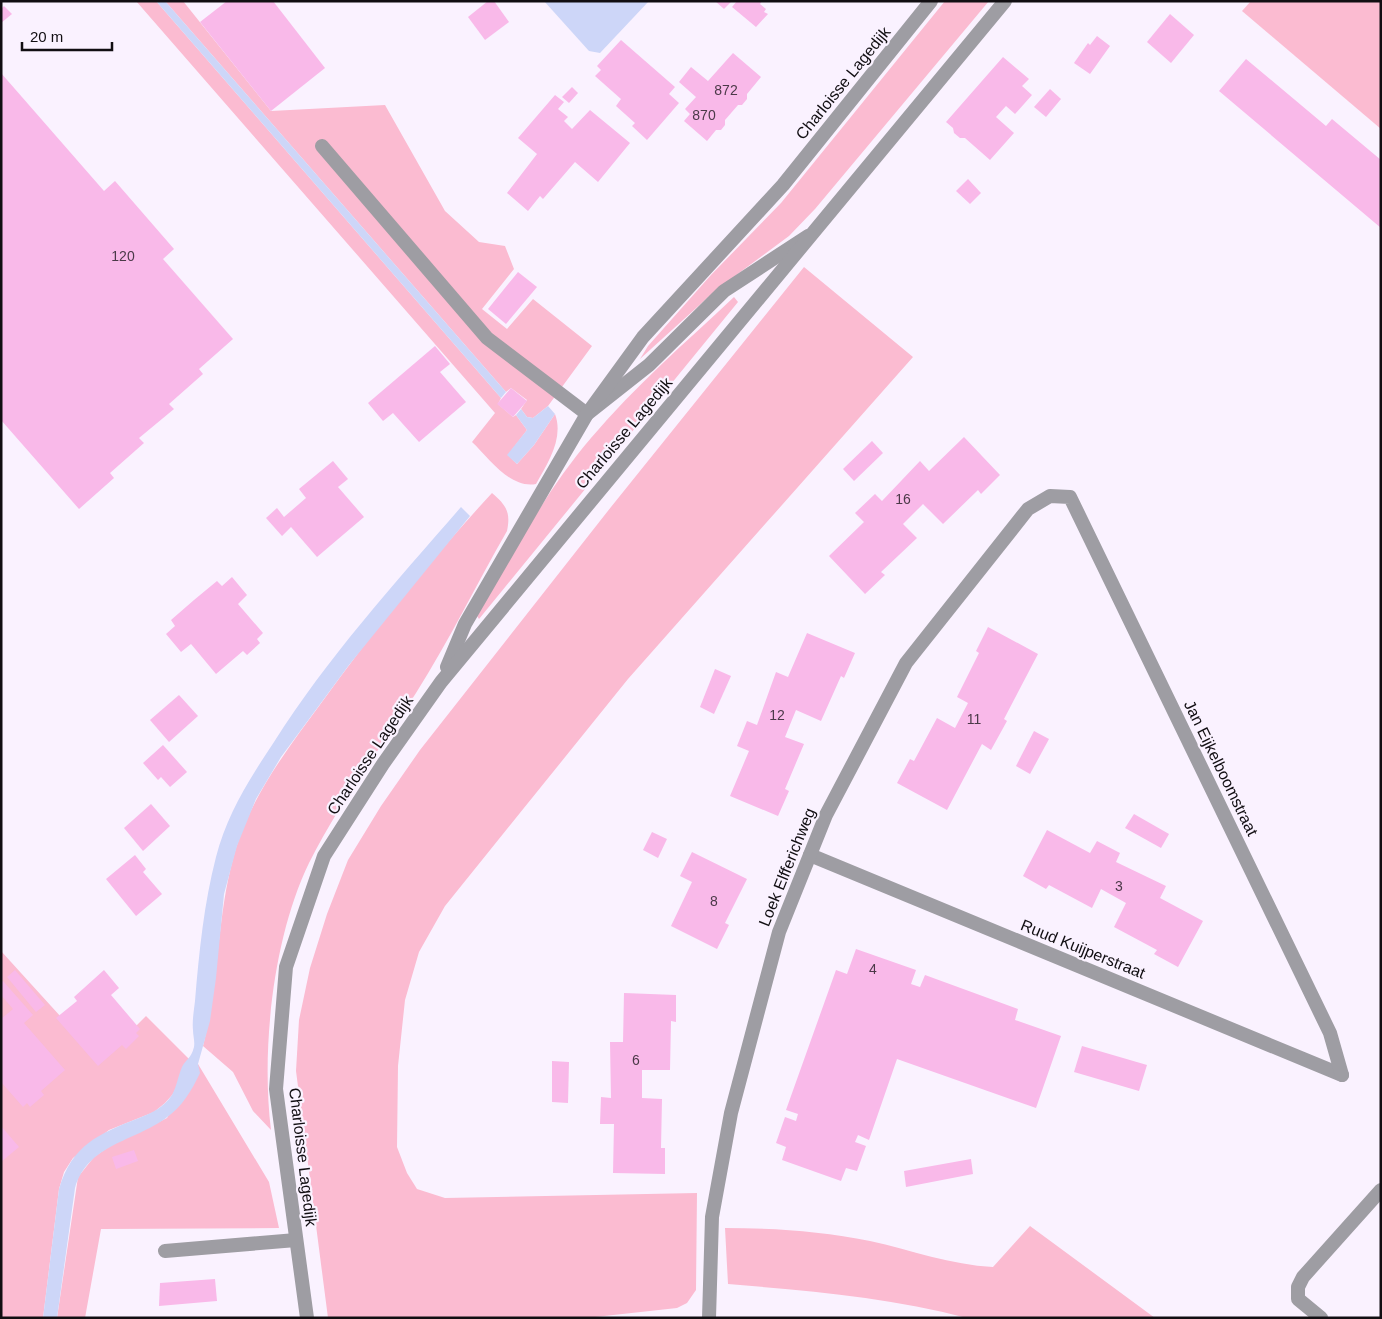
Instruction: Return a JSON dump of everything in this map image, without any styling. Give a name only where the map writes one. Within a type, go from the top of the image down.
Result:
[{"type":"street","name":"Charloisse Lagedijk","points":[[441,682],[465,624],[587,414],[643,337],[784,186],[930,1]]},
{"type":"street","name":"Charloisse Lagedijk","points":[[307,1318],[276,1090],[286,967],[324,856],[383,764],[441,682],[1005,1]]},
{"type":"street","points":[[322,146],[487,338],[587,414]]},
{"type":"street","name":"Charloisse Lagedijk","points":[[587,414],[649,365],[724,291],[817,230]]},
{"type":"street","name":"Loek Elfferichweg","points":[[709,1318],[712,1217],[730,1113],[779,932],[826,815],[906,663],[1028,509],[1050,496]]},
{"type":"street","name":"Jan Eijkelboomstraat","points":[[1050,496],[1070,497],[1330,1033],[1342,1075]]},
{"type":"street","name":"Ruud Kuijperstraat","points":[[810,855],[1342,1075]]},
{"type":"street","points":[[1321,1318],[1298,1300],[1298,1287],[1303,1277],[1381,1190]]},
{"type":"street","points":[[165,1251],[296,1240]]},
{"type":"shaded area","points":[[136,1],[156,1],[501,398],[498,404],[513,417],[516,415],[527,430],[508,455],[517,464],[534,445],[555,414],[558,432],[556,441],[550,459],[536,484],[517,482],[509,477],[493,464],[472,442],[495,413]]},
{"type":"shaded area","points":[[165,1],[183,1],[271,111],[385,105],[445,211],[479,242],[505,246],[514,269],[482,309],[507,329],[533,299],[592,346],[548,406],[533,418],[527,417],[521,409],[527,400],[511,388],[506,392]]},
{"type":"shaded area","points":[[945,1],[989,1],[815,209],[789,236],[716,290],[640,359],[648,346],[711,275],[781,203]]},
{"type":"shaded area","points":[[1251,1],[1381,1],[1381,129],[1242,11]]},
{"type":"shaded area","points":[[804,267],[913,357],[628,679],[445,906],[419,952],[405,1000],[398,1066],[397,1147],[407,1173],[417,1189],[445,1198],[697,1193],[696,1290],[687,1303],[677,1308],[586,1318],[328,1318],[296,1071],[299,1020],[310,968],[327,914],[348,860],[381,806],[420,750],[611,507]]},
{"type":"shaded area","points":[[734,297],[738,302],[479,619],[477,616],[516,547],[574,459],[625,400]]},
{"type":"shaded area","points":[[492,493],[501,501],[508,514],[507,531],[428,673],[333,819],[309,863],[297,892],[286,925],[279,959],[269,1030],[268,1099],[271,1130],[253,1111],[233,1072],[203,1046],[213,996],[225,898],[236,848],[252,808],[273,771],[297,736],[404,595]]},
{"type":"shaded area","points":[[1,951],[101,1061],[146,1016],[190,1060],[173,1094],[165,1103],[154,1112],[109,1130],[73,1158],[64,1172],[59,1189],[43,1318],[1,1318]]},
{"type":"shaded area","points":[[198,1064],[269,1182],[279,1228],[101,1229],[85,1318],[57,1318],[78,1177],[94,1157],[110,1146],[167,1118]]},
{"type":"shaded area","points":[[1030,1226],[1155,1318],[967,1318],[878,1300],[819,1292],[728,1284],[725,1228],[816,1232],[870,1241],[946,1260],[993,1267]]},
{"type":"water","points":[[156,1],[165,1],[506,392],[501,398]]},
{"type":"water","points":[[544,1],[649,1],[600,53],[589,51]]},
{"type":"water","points":[[548,406],[555,414],[534,445],[517,464],[507,455],[527,430],[516,415],[521,409],[527,417],[533,418]]},
{"type":"water","points":[[461,507],[470,516],[349,665],[281,757],[256,799],[237,846],[224,894],[216,978],[210,1021],[198,1064],[200,1073],[186,1098],[172,1114],[101,1153],[81,1173],[75,1188],[57,1318],[43,1318],[59,1189],[64,1174],[79,1151],[89,1143],[111,1130],[149,1114],[165,1103],[172,1095],[182,1067],[193,1051],[193,1016],[208,892],[226,826],[240,797],[295,711],[339,650]]},
{"type":"building","points":[[227,1],[273,1],[325,68],[271,111],[200,22]]},
{"type":"building","points":[[488,1],[494,1],[509,22],[485,40],[468,17]]},
{"type":"building","points":[[715,1],[732,1],[724,9]]},
{"type":"building","points":[[737,1],[762,1],[760,4],[766,9],[764,12],[768,14],[756,27],[732,7]]},
{"type":"building","points":[[4,6],[12,14],[1,23],[1,9]]},
{"type":"building","points":[[1170,14],[1194,35],[1171,63],[1147,42]]},
{"type":"building","points":[[1097,36],[1110,46],[1090,74],[1074,63],[1088,43],[1090,45]]},
{"type":"building","points":[[621,40],[675,87],[669,94],[679,103],[647,140],[632,126],[635,123],[616,106],[621,99],[595,76],[601,70],[597,66]]},
{"type":"building","points":[[733,53],[761,77],[747,94],[747,99],[742,105],[738,105],[725,120],[725,125],[721,130],[716,130],[707,141],[684,121],[690,114],[685,109],[696,97],[679,82],[691,67],[708,81]]},
{"type":"building","points":[[1003,57],[1029,79],[1022,86],[1032,95],[1015,114],[1006,106],[996,117],[1014,133],[990,160],[965,138],[960,138],[954,133],[953,128],[946,122]]},
{"type":"building","points":[[1246,59],[1326,126],[1332,119],[1381,160],[1381,228],[1219,91]]},
{"type":"building","points":[[1,73],[104,191],[115,181],[174,249],[163,259],[233,339],[199,369],[203,374],[169,404],[174,409],[139,438],[144,443],[110,473],[114,478],[79,509],[1,420]]},
{"type":"building","points":[[572,87],[578,93],[569,103],[562,97]]},
{"type":"building","points":[[1050,89],[1061,99],[1046,117],[1034,107]]},
{"type":"building","points":[[555,95],[564,102],[558,109],[568,117],[564,121],[572,129],[590,110],[630,143],[598,182],[575,162],[543,199],[540,196],[528,211],[507,193],[537,154],[518,138]]},
{"type":"building","points":[[968,179],[981,193],[970,204],[956,191]]},
{"type":"building","points":[[518,272],[537,287],[506,324],[488,309]]},
{"type":"building","points":[[435,346],[450,364],[440,372],[466,402],[419,442],[393,413],[383,421],[368,403]]},
{"type":"building","points":[[511,388],[527,401],[513,417],[497,404]]},
{"type":"building","points":[[964,437],[1000,475],[981,494],[978,490],[943,524],[923,504],[903,524],[917,538],[881,572],[885,575],[865,594],[829,556],[864,522],[855,513],[875,494],[882,501],[920,461],[929,471]]},
{"type":"building","points":[[872,441],[883,453],[854,481],[843,469]]},
{"type":"building","points":[[333,461],[348,479],[338,487],[364,517],[317,557],[291,527],[282,536],[266,518],[277,508],[284,517],[306,498],[299,489]]},
{"type":"building","points":[[232,577],[247,595],[238,604],[263,633],[257,639],[260,643],[247,655],[243,651],[216,674],[191,644],[181,652],[166,634],[175,626],[171,620],[194,600],[217,581],[222,586]]},
{"type":"building","points":[[988,627],[1038,654],[1004,719],[1007,721],[991,750],[982,744],[947,810],[897,783],[910,759],[914,761],[937,718],[955,728],[968,703],[957,697],[979,653],[976,651]]},
{"type":"building","points":[[807,633],[855,653],[844,678],[841,676],[821,721],[796,710],[785,737],[804,744],[785,789],[789,791],[778,816],[730,796],[749,751],[737,746],[747,721],[757,725],[776,672],[788,677]]},
{"type":"building","points":[[715,669],[731,676],[714,714],[700,707]]},
{"type":"building","points":[[179,695],[198,716],[169,742],[150,720]]},
{"type":"building","points":[[1034,731],[1049,739],[1030,774],[1016,766]]},
{"type":"building","points":[[163,745],[187,772],[170,787],[161,777],[158,780],[143,763]]},
{"type":"building","points":[[151,804],[170,826],[143,851],[124,828]]},
{"type":"building","points":[[1134,814],[1169,834],[1161,848],[1125,828]]},
{"type":"building","points":[[1047,830],[1090,853],[1097,841],[1120,853],[1116,862],[1166,886],[1160,898],[1203,921],[1178,967],[1154,954],[1157,950],[1114,927],[1126,903],[1101,889],[1092,908],[1049,885],[1046,889],[1023,876]]},
{"type":"building","points":[[652,832],[667,839],[658,858],[643,850]]},
{"type":"building","points":[[692,852],[747,879],[725,923],[729,925],[717,949],[671,926],[692,882],[680,876]]},
{"type":"building","points":[[135,855],[146,869],[143,872],[162,894],[136,916],[106,879]]},
{"type":"building","points":[[856,949],[916,970],[911,984],[920,987],[925,975],[1018,1009],[1015,1020],[1061,1036],[1036,1108],[897,1059],[869,1140],[858,1135],[855,1142],[866,1146],[857,1171],[846,1168],[841,1181],[782,1160],[786,1147],[776,1143],[785,1117],[796,1121],[798,1114],[786,1110],[836,970],[847,974]]},
{"type":"building","points":[[15,970],[45,1005],[36,1012],[7,977]]},
{"type":"building","points":[[104,970],[119,988],[111,995],[140,1029],[136,1033],[139,1036],[126,1049],[122,1045],[98,1066],[56,1018],[77,1001],[74,997]]},
{"type":"building","points":[[3,981],[33,1015],[24,1023],[65,1070],[41,1091],[44,1095],[30,1107],[27,1103],[23,1107],[1,1082],[1,1019],[13,1009],[1,995],[1,982]]},
{"type":"building","points":[[624,993],[676,995],[676,1022],[671,1021],[670,1070],[642,1070],[642,1098],[662,1099],[661,1148],[665,1148],[665,1174],[613,1173],[614,1124],[600,1124],[601,1097],[611,1098],[610,1042],[623,1042]]},
{"type":"building","points":[[1082,1046],[1147,1065],[1139,1091],[1074,1072]]},
{"type":"building","points":[[552,1061],[569,1062],[568,1103],[552,1102]]},
{"type":"building","points":[[1,1126],[19,1147],[1,1162]]},
{"type":"building","points":[[134,1150],[138,1161],[116,1169],[112,1157]]},
{"type":"building","points":[[971,1159],[973,1174],[906,1187],[904,1171]]},
{"type":"building","points":[[215,1279],[217,1301],[159,1306],[160,1283]]}]
